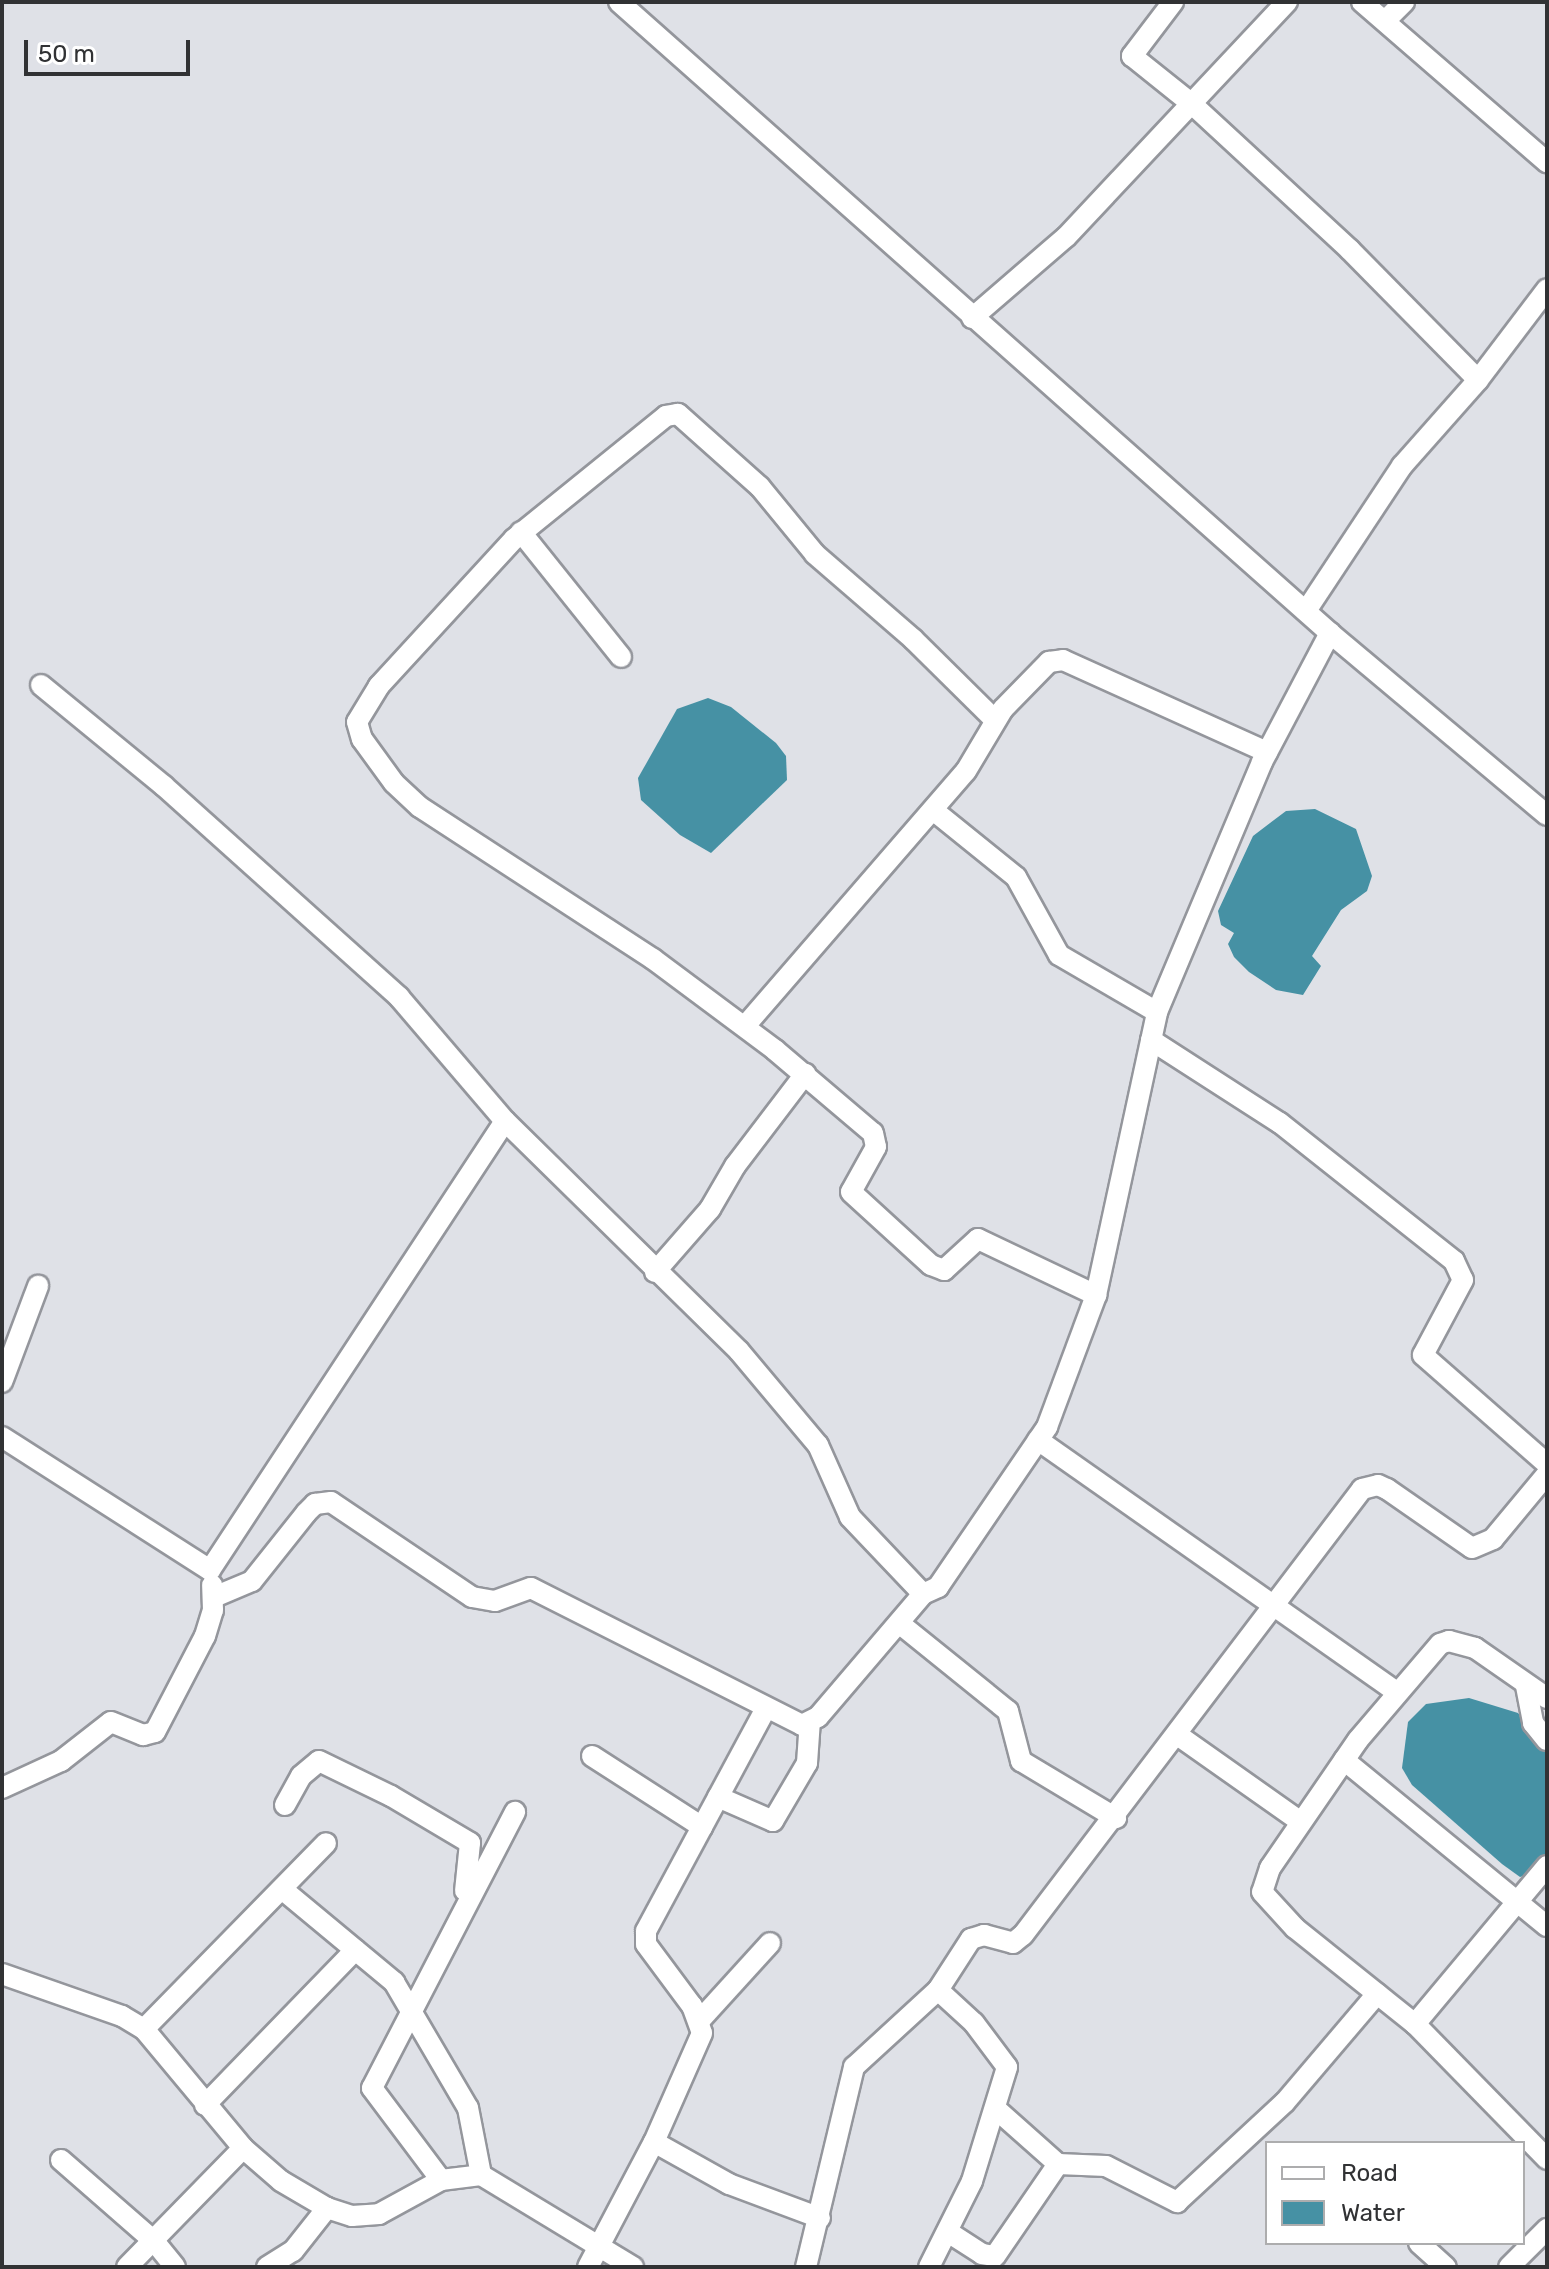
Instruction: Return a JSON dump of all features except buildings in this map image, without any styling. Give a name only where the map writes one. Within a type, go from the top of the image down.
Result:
[{"type":"street","points":[[619,2],[1330,633],[1547,815]]},
{"type":"street","points":[[1173,2],[1132,56],[1192,104],[1350,250],[1478,380]]},
{"type":"street","points":[[972,318],[1058,244],[1287,2]]},
{"type":"street","points":[[1362,2],[1547,162]]},
{"type":"street","points":[[1385,21],[1404,2]]},
{"type":"street","points":[[1306,611],[1402,466],[1478,380],[1547,289]]},
{"type":"street","points":[[995,720],[904,630],[815,554],[760,487],[678,414],[666,416],[521,532],[363,707],[357,722],[362,739],[394,783],[420,807],[745,1026],[805,1074],[877,1140],[851,1192],[931,1265],[944,1270],[978,1239],[1096,1295]]},
{"type":"street","points":[[521,532],[621,657]]},
{"type":"street","points":[[718,1797],[773,1821],[807,1763],[810,1724],[923,1594],[938,1587],[1038,1440],[1096,1295],[1157,1012],[1267,752],[1330,633]]},
{"type":"street","points":[[745,1026],[933,810],[978,754],[995,720],[1039,670],[1063,660],[1267,752]]},
{"type":"street","points":[[41,685],[334,934],[399,997],[505,1121],[655,1272],[739,1351],[818,1445],[850,1517],[923,1594]]},
{"type":"street","points":[[933,810],[1016,877],[1059,955],[1157,1012]]},
{"type":"street","points":[[1151,1040],[1280,1123],[1454,1261],[1463,1280],[1423,1355],[1547,1464]]},
{"type":"street","points":[[655,1272],[703,1219],[735,1166],[805,1074]]},
{"type":"street","points":[[2,1788],[61,1761],[111,1722],[143,1735],[155,1732],[191,1668],[214,1597],[210,1570],[505,1121]]},
{"type":"street","points":[[2,1382],[38,1286]]},
{"type":"street","points":[[2,1437],[210,1570]]},
{"type":"street","points":[[1038,1440],[1397,1692]]},
{"type":"street","points":[[806,2267],[854,2067],[938,1990],[976,1936],[1005,1943],[1023,1935],[1179,1736],[1274,1604],[1369,1485],[1387,1489],[1472,1548],[1493,1539],[1547,1474]]},
{"type":"street","points":[[214,1597],[252,1581],[306,1513],[315,1504],[331,1502],[472,1597],[495,1601],[531,1588],[766,1708],[810,1724]]},
{"type":"street","points":[[899,1623],[1008,1711],[1021,1761],[1116,1818]]},
{"type":"street","points":[[1547,1698],[1475,1648],[1449,1641],[1427,1656],[1344,1760],[1270,1868],[1262,1892],[1295,1928],[1415,2024],[1547,2159]]},
{"type":"street","points":[[1526,1686],[1533,1723],[1547,1740]]},
{"type":"street","points":[[700,2020],[646,1944],[655,1911],[766,1708]]},
{"type":"street","points":[[1179,1736],[1301,1822]]},
{"type":"street","points":[[592,1756],[702,1827]]},
{"type":"street","points":[[1344,1760],[1547,1926]]},
{"type":"street","points":[[285,1805],[301,1776],[319,1761],[391,1796],[470,1843],[464,1902]]},
{"type":"street","points":[[441,2180],[372,2088],[413,2014],[464,1902],[515,1812]]},
{"type":"street","points":[[144,2029],[326,1843]]},
{"type":"street","points":[[1415,2024],[1547,1866]]},
{"type":"street","points":[[282,1889],[394,1982],[468,2108],[481,2175]]},
{"type":"street","points":[[588,2267],[698,2051],[700,2020],[770,1943]]},
{"type":"street","points":[[205,2105],[355,1950]]},
{"type":"street","points":[[2,1974],[122,2016],[144,2029],[243,2148],[281,2181],[327,2208],[352,2216],[379,2214],[441,2180],[481,2175],[633,2267]]},
{"type":"street","points":[[929,2267],[948,2232],[996,2109],[1007,2067],[974,2023],[938,1990]]},
{"type":"street","points":[[996,2109],[1058,2164],[1106,2166],[1171,2202],[1183,2200],[1293,2093],[1377,1994]]},
{"type":"street","points":[[654,2142],[729,2184],[820,2218]]},
{"type":"street","points":[[127,2267],[243,2148]]},
{"type":"street","points":[[61,2160],[154,2241],[175,2267]]},
{"type":"street","points":[[948,2232],[982,2254],[995,2256],[1058,2164]]},
{"type":"street","points":[[267,2267],[299,2246],[327,2208]]},
{"type":"street","points":[[1509,2267],[1547,2229]]},
{"type":"street","points":[[1421,2245],[1446,2267]]},
{"type":"water","points":[[708,698],[731,707],[776,743],[786,756],[787,780],[711,853],[680,835],[641,800],[638,778],[677,709]]},
{"type":"water","points":[[1315,809],[1356,829],[1372,876],[1367,891],[1341,910],[1312,956],[1321,966],[1303,995],[1276,990],[1249,972],[1234,957],[1228,944],[1234,933],[1221,925],[1218,911],[1253,836],[1286,811]]},
{"type":"water","points":[[1469,1698],[1518,1713],[1547,1748],[1547,1857],[1531,1874],[1520,1877],[1502,1864],[1412,1785],[1402,1768],[1408,1722],[1426,1704]]}]
